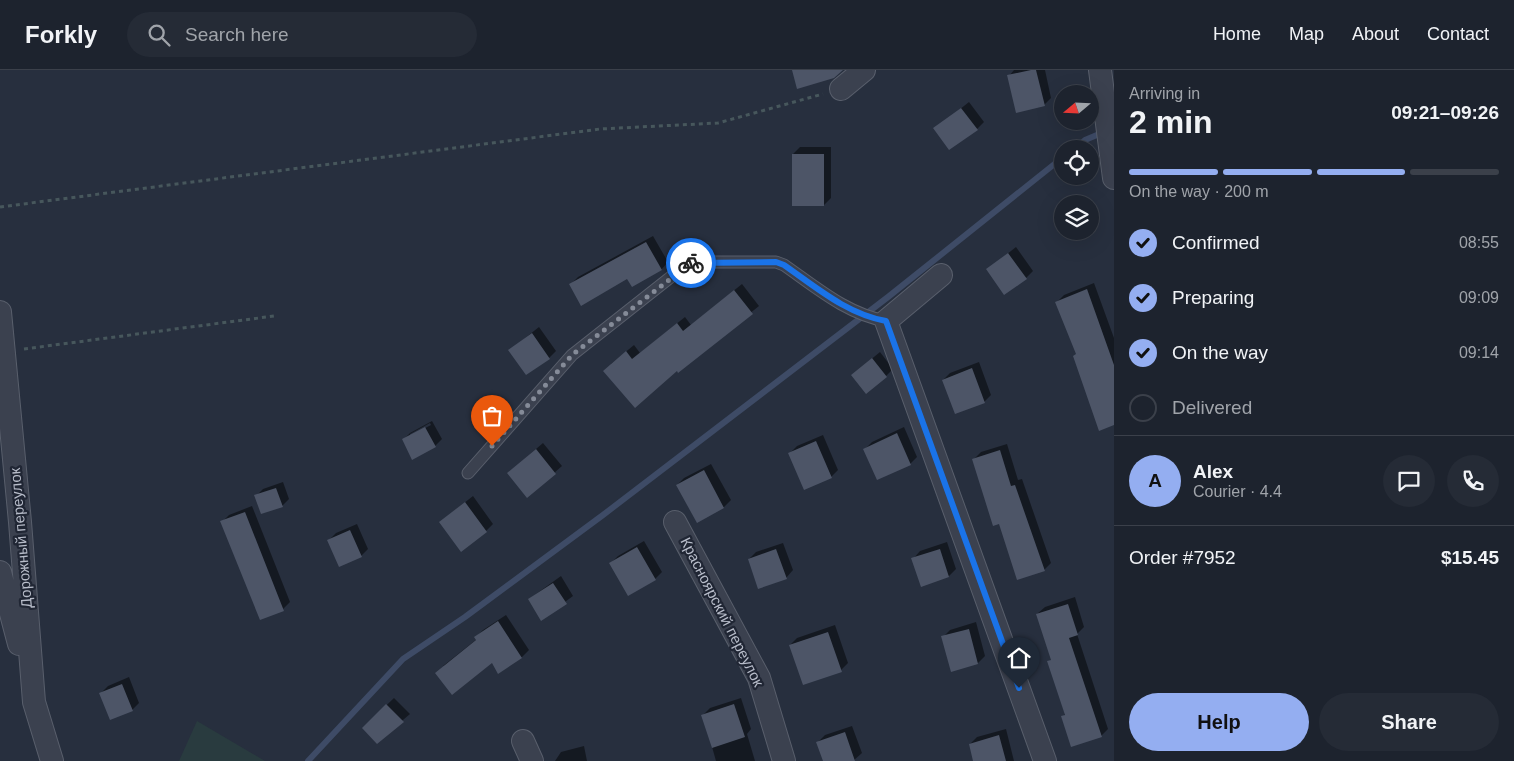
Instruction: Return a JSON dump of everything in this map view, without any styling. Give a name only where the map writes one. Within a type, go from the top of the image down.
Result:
[{"type":"street","points":[[841,89],[864,70]]},
{"type":"street","points":[[1100,70],[1112,143],[1114,178]]},
{"type":"street","points":[[940,275],[878,320],[1045,761]]},
{"type":"street","name":"Дорожный переулок","points":[[0,312],[34,702],[52,761]]},
{"type":"street","name":"Красноярский переулок","points":[[675,522],[759,678],[784,761]]},
{"type":"street","points":[[0,572],[34,702]]},
{"type":"lane","points":[[468,473],[572,355],[692,262],[776,262],[784,265],[842,306],[878,320]]},
{"type":"path","points":[[0,207],[600,129],[718,123],[841,89]]},
{"type":"path","points":[[4,352],[274,316]]},
{"type":"shaded area","points":[[197,721],[265,761],[179,761]]},
{"type":"building","points":[[792,70],[843,70],[834,78],[797,89]]},
{"type":"building","points":[[1036,70],[1045,106],[1016,113],[1007,75]]},
{"type":"building","points":[[961,108],[978,130],[949,150],[933,128]]},
{"type":"building","points":[[792,154],[824,154],[824,206],[792,206]]},
{"type":"building","points":[[646,242],[662,270],[632,287],[627,279],[581,306],[569,284]]},
{"type":"building","points":[[1008,253],[1027,279],[1004,295],[986,269]]},
{"type":"building","points":[[1087,289],[1114,365],[1114,425],[1099,431],[1073,356],[1076,354],[1055,302]]},
{"type":"building","points":[[734,290],[753,314],[678,373],[677,371],[635,408],[603,371],[626,351],[632,359],[677,323],[683,331]]},
{"type":"building","points":[[532,333],[550,359],[526,375],[508,350]]},
{"type":"building","points":[[872,358],[887,377],[866,394],[851,375]]},
{"type":"building","points":[[972,368],[985,403],[955,414],[942,380]]},
{"type":"building","points":[[425,427],[436,447],[412,460],[402,439]]},
{"type":"building","points":[[897,433],[911,465],[877,480],[863,449]]},
{"type":"building","points":[[816,441],[832,478],[804,490],[788,453]]},
{"type":"building","points":[[536,449],[556,474],[527,498],[507,473]]},
{"type":"building","points":[[1000,450],[1011,486],[1015,485],[1045,571],[1017,580],[999,524],[993,526],[972,459]]},
{"type":"building","points":[[704,470],[724,508],[697,523],[676,485]]},
{"type":"building","points":[[276,488],[283,507],[261,514],[254,495]]},
{"type":"building","points":[[465,502],[487,532],[461,552],[439,522]]},
{"type":"building","points":[[245,512],[284,611],[260,620],[220,521]]},
{"type":"building","points":[[350,530],[362,557],[339,567],[327,540]]},
{"type":"building","points":[[637,547],[656,580],[628,596],[609,563]]},
{"type":"building","points":[[776,549],[787,579],[758,589],[748,559]]},
{"type":"building","points":[[940,549],[949,577],[921,587],[911,558]]},
{"type":"building","points":[[553,583],[567,604],[541,621],[528,599]]},
{"type":"building","points":[[1068,604],[1078,635],[1069,638],[1102,737],[1071,747],[1061,716],[1065,715],[1047,661],[1051,660],[1036,614]]},
{"type":"building","points":[[498,621],[522,658],[498,674],[492,663],[452,695],[435,673],[476,640],[474,637]]},
{"type":"building","points":[[969,629],[978,664],[951,672],[941,636]]},
{"type":"building","points":[[828,632],[842,672],[803,685],[789,645]]},
{"type":"building","points":[[122,684],[133,711],[110,720],[99,693]]},
{"type":"building","points":[[386,704],[404,722],[377,744],[362,728]]},
{"type":"building","points":[[734,704],[745,737],[712,748],[701,715]]},
{"type":"building","points":[[845,732],[855,761],[823,761],[816,742]]},
{"type":"building","points":[[999,735],[1006,761],[973,761],[969,744]]},
{"type":"waterway","points":[[1085,140],[1104,132]]},
{"type":"waterway","points":[[308,761],[403,659],[465,617],[603,515],[888,297],[1054,164]]},
{"type":"way so far","points":[[492,446],[572,355],[691,263]]},
{"type":"route","points":[[691,263],[776,262],[784,265],[842,306],[870,318],[886,321],[1019,688]]}]
